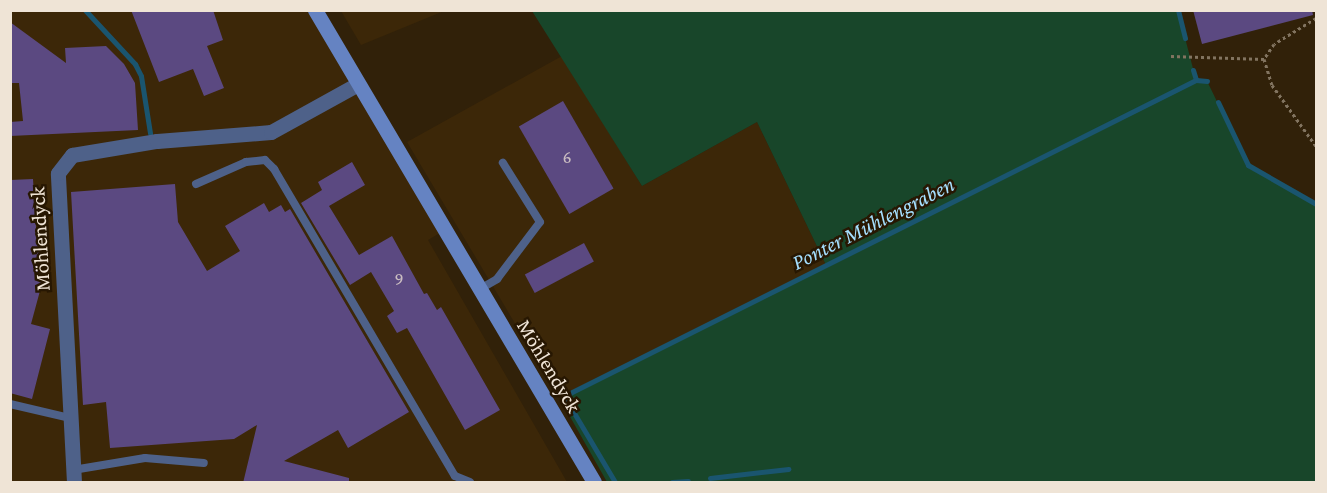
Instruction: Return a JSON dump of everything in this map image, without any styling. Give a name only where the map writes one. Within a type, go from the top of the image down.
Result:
[{"type":"street","name":"Möhlendyck","points":[[315,10],[594,483]]},
{"type":"street","name":"Möhlendyck","points":[[74,476],[58,173],[72,155],[157,141],[271,132],[358,84]]},
{"type":"lane","points":[[196,184],[246,162],[265,160],[274,169],[455,476],[470,483]]},
{"type":"lane","points":[[480,289],[497,279],[540,222],[503,163]]},
{"type":"lane","points":[[10,404],[70,418]]},
{"type":"lane","points":[[74,476],[145,458],[204,463]]},
{"type":"path","points":[[1264,59],[1274,44],[1317,18]]},
{"type":"path","points":[[1171,56],[1264,59]]},
{"type":"path","points":[[1264,59],[1272,85],[1317,146]]},
{"type":"shaded area","points":[[10,11],[315,11],[445,230],[428,240],[567,482],[11,482]]},
{"type":"shaded area","points":[[341,11],[444,11],[361,45]]},
{"type":"shaded area","points":[[562,56],[642,186],[757,122],[826,265],[560,399],[407,142]]},
{"type":"green space","points":[[532,11],[1178,11],[1196,80],[1207,81],[1248,165],[1316,204],[1316,482],[607,482],[560,399],[826,265],[757,122],[642,186]]},
{"type":"building","points":[[131,10],[213,10],[223,40],[207,46],[224,88],[204,96],[193,69],[159,82]]},
{"type":"building","points":[[1193,10],[1312,10],[1313,15],[1202,44]]},
{"type":"building","points":[[10,22],[66,63],[65,48],[106,46],[124,64],[135,83],[138,130],[10,136],[10,122],[23,121],[19,83],[10,83]]},
{"type":"building","points":[[563,101],[614,188],[569,214],[519,127]]},
{"type":"building","points":[[352,162],[365,185],[329,206],[359,255],[392,236],[424,294],[427,293],[437,310],[441,307],[500,410],[465,430],[407,328],[397,333],[387,316],[394,311],[371,272],[350,285],[301,203],[322,190],[318,182]]},
{"type":"building","points":[[33,179],[37,243],[47,241],[47,265],[31,324],[50,329],[32,399],[10,393],[10,180]]},
{"type":"building","points":[[175,184],[178,222],[207,271],[240,251],[225,226],[264,203],[269,212],[281,205],[285,212],[290,209],[409,412],[348,448],[338,430],[284,461],[349,478],[349,483],[243,483],[257,425],[234,439],[110,448],[106,402],[83,405],[71,192]]},
{"type":"building","points":[[584,243],[594,262],[535,293],[525,274]]},
{"type":"waterway","points":[[85,10],[135,64],[141,76],[150,133]]},
{"type":"waterway","points":[[1178,10],[1185,38]]},
{"type":"waterway","name":"Ponter Mühlengraben","points":[[1193,70],[1196,80],[1207,81]]},
{"type":"waterway","name":"Ponter Mühlengraben","points":[[615,482],[564,396],[1196,80]]},
{"type":"waterway","points":[[1218,102],[1248,165],[1316,204]]},
{"type":"waterway","points":[[710,478],[788,469]]},
{"type":"waterway","points":[[672,482],[688,481]]}]
